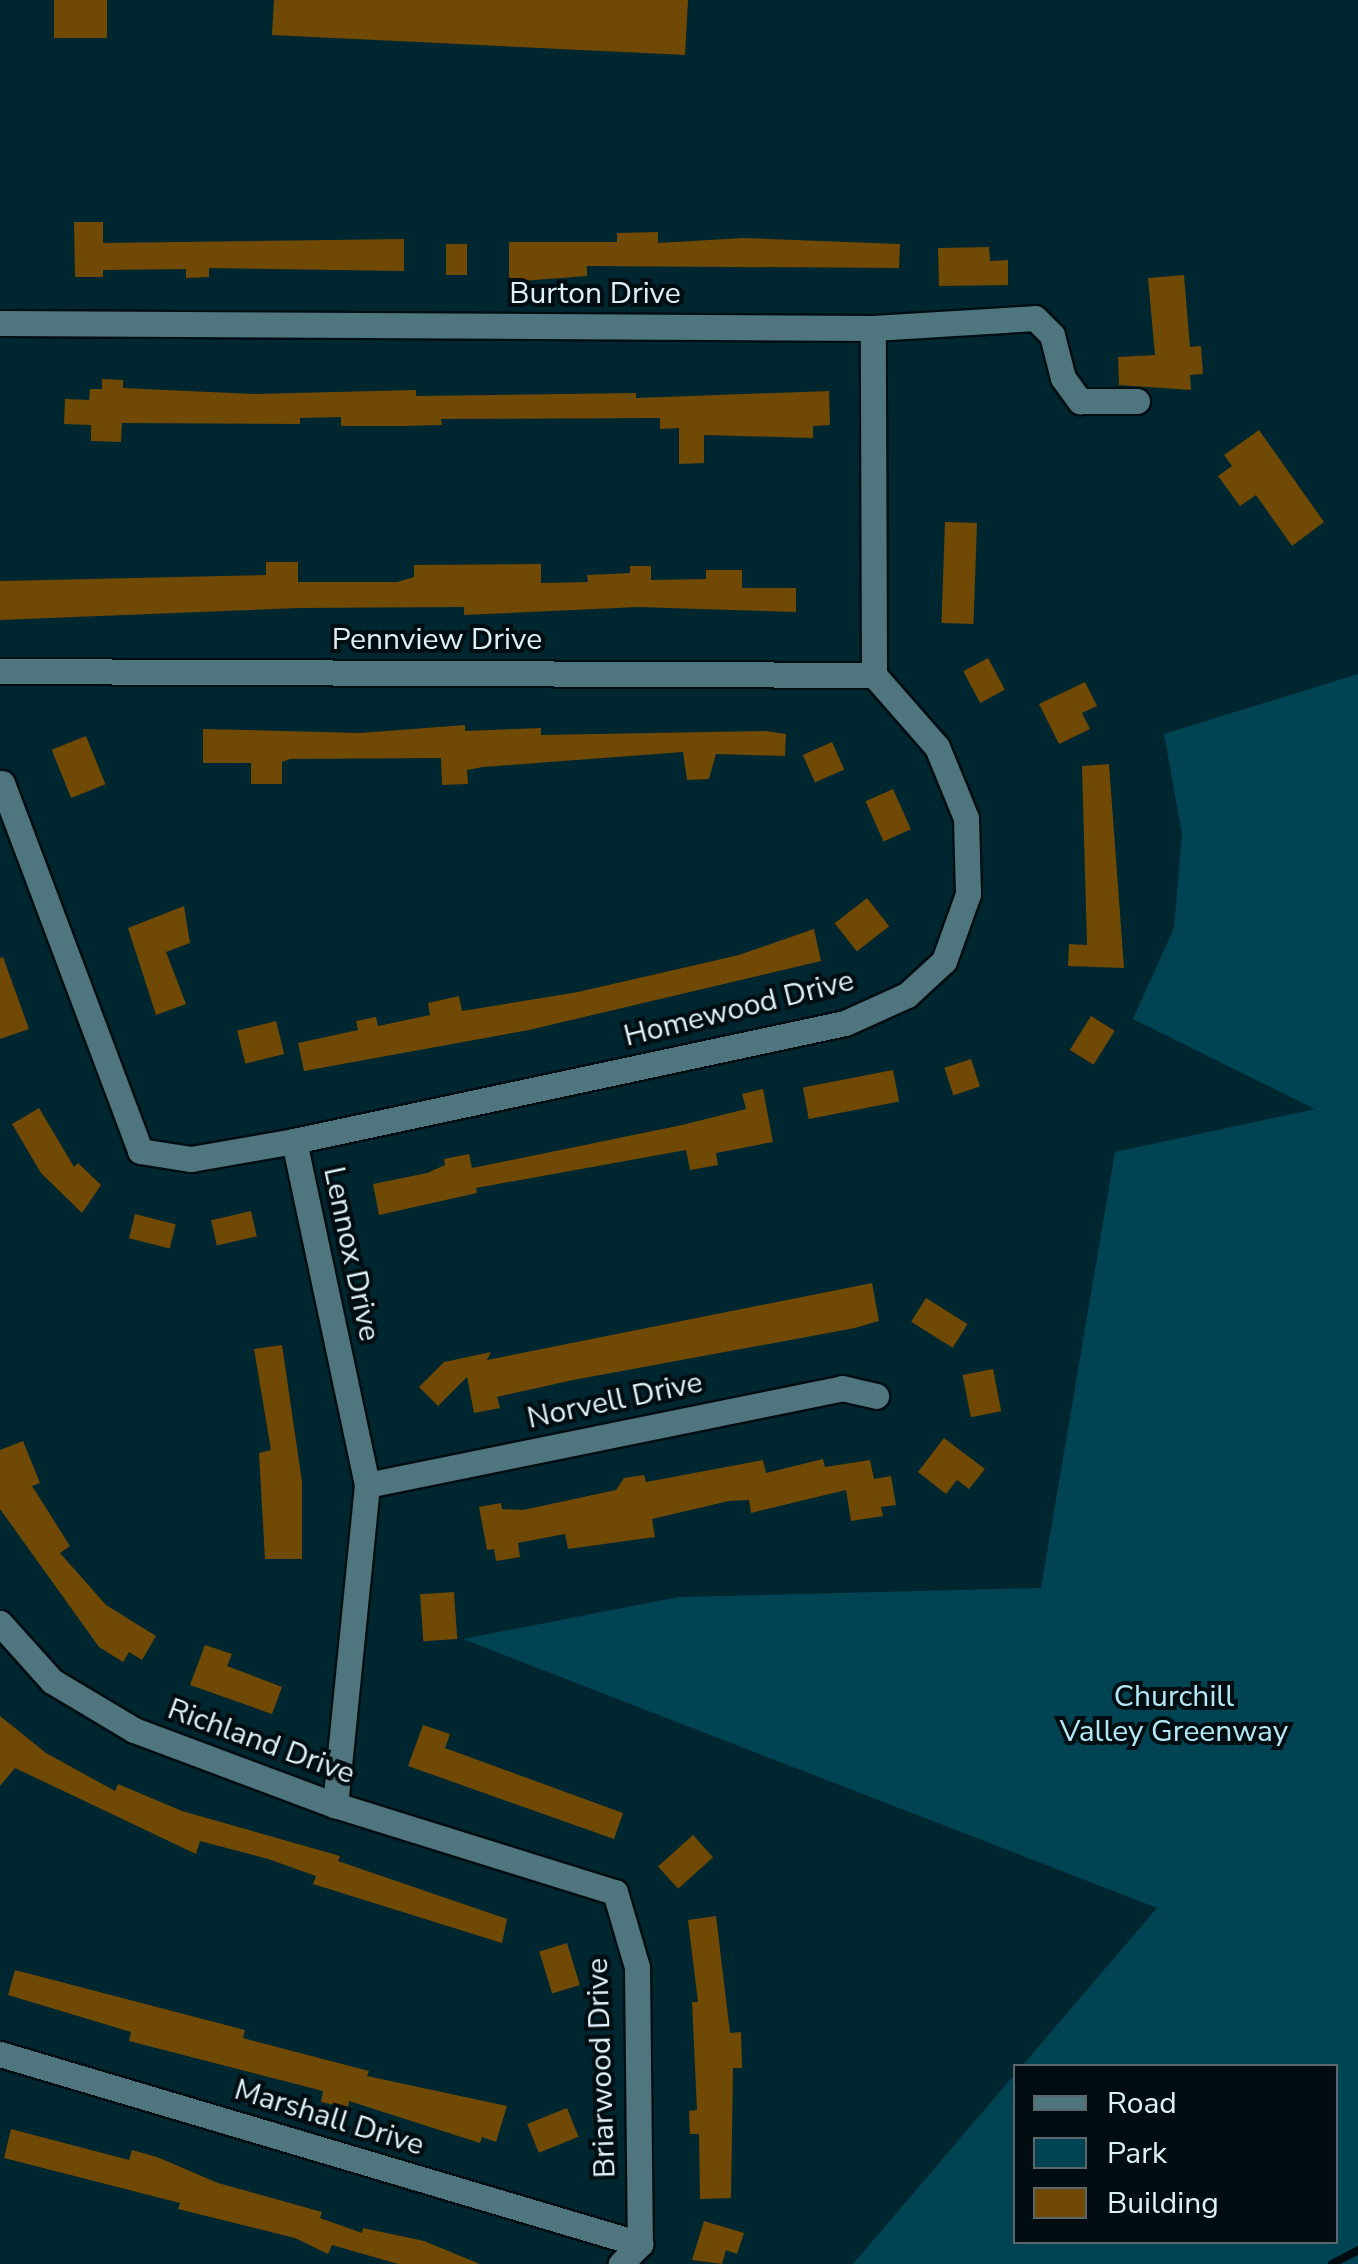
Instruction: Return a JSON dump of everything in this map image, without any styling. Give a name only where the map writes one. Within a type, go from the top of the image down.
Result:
[{"type":"street","name":"Burton Drive","points":[[0,323],[873,328],[1035,318],[1052,336],[1062,378],[1080,401],[1137,401]]},
{"type":"street","points":[[873,328],[874,675]]},
{"type":"street","name":"Pennview Drive","points":[[0,671],[874,675]]},
{"type":"street","name":"Homewood Drive","points":[[294,1141],[845,1023],[907,995],[944,961],[968,894],[966,818],[937,747],[874,675]]},
{"type":"street","name":"Lennox Drive","points":[[2,783],[140,1151],[191,1159],[294,1141],[366,1485],[335,1805]]},
{"type":"street","name":"Norvell Drive","points":[[366,1485],[842,1388],[876,1396]]},
{"type":"street","name":"Richland Drive","points":[[0,1623],[52,1681],[134,1730],[335,1805],[532,1867]]},
{"type":"street","name":"Briarwood Drive","points":[[532,1867],[615,1892],[637,1967],[640,2244]]},
{"type":"street","name":"Marshall Drive","points":[[0,2054],[640,2244]]},
{"type":"street","points":[[622,2264],[640,2244]]},
{"type":"green space","name":"Churchill Valley Greenway","points":[[1358,674],[1358,2264],[853,2264],[1013,2076],[1013,2244],[1338,2244],[1338,2064],[1024,2064],[1157,1908],[463,1639],[679,1597],[1041,1588],[1115,1152],[1315,1109],[1133,1019],[1174,928],[1182,834],[1164,734]]},
{"type":"building","points":[[54,0],[107,0],[107,38],[54,38]]},
{"type":"building","points":[[274,0],[688,0],[685,55],[272,35]]},
{"type":"building","points":[[74,222],[103,222],[103,243],[404,239],[404,271],[209,268],[209,277],[186,278],[186,269],[103,270],[103,277],[75,277]]},
{"type":"building","points":[[658,232],[658,243],[743,238],[900,244],[899,268],[587,266],[587,276],[509,282],[509,242],[617,242],[617,233]]},
{"type":"building","points":[[446,244],[467,244],[467,275],[446,275]]},
{"type":"building","points":[[989,247],[990,261],[1008,260],[1008,285],[939,286],[938,248]]},
{"type":"building","points":[[1184,275],[1190,347],[1201,346],[1203,374],[1190,375],[1191,390],[1119,385],[1118,357],[1155,355],[1148,278]]},
{"type":"building","points":[[102,379],[123,380],[123,388],[253,394],[416,390],[416,396],[636,393],[636,398],[829,391],[830,425],[813,426],[813,438],[704,435],[704,463],[679,464],[679,428],[660,429],[660,418],[441,419],[442,425],[401,426],[341,426],[341,417],[300,418],[300,424],[122,423],[121,442],[91,441],[91,425],[64,424],[65,399],[89,400],[90,389],[102,389]]},
{"type":"building","points":[[1259,430],[1324,522],[1292,546],[1256,495],[1240,506],[1218,476],[1232,466],[1224,455]]},
{"type":"building","points":[[945,522],[977,523],[973,624],[941,623]]},
{"type":"building","points":[[266,562],[298,562],[298,582],[397,582],[414,577],[414,565],[541,564],[541,583],[588,582],[587,575],[630,573],[630,566],[651,566],[651,580],[706,579],[706,570],[742,570],[742,588],[796,588],[796,612],[638,607],[464,615],[464,607],[299,608],[0,620],[0,581],[266,575]]},
{"type":"building","points":[[988,658],[1005,690],[980,703],[963,671]]},
{"type":"building","points":[[1085,682],[1097,706],[1082,713],[1090,729],[1059,744],[1039,704]]},
{"type":"building","points":[[465,725],[465,731],[541,728],[541,735],[766,731],[786,734],[785,756],[716,754],[709,779],[687,780],[683,752],[483,767],[467,770],[468,784],[442,785],[441,758],[290,759],[282,762],[282,784],[251,784],[251,763],[203,763],[203,729],[360,733]]},
{"type":"building","points":[[86,736],[105,784],[71,798],[52,750]]},
{"type":"building","points":[[832,742],[844,769],[815,782],[803,755]]},
{"type":"building","points":[[1109,764],[1124,968],[1068,966],[1069,944],[1087,945],[1082,766]]},
{"type":"building","points":[[893,789],[911,829],[883,841],[866,801]]},
{"type":"building","points":[[867,898],[889,926],[857,952],[835,923]]},
{"type":"building","points":[[184,906],[190,943],[166,952],[186,1004],[156,1015],[128,928]]},
{"type":"building","points":[[814,929],[821,961],[529,1030],[304,1071],[298,1043],[358,1030],[356,1021],[376,1017],[378,1026],[430,1015],[428,1003],[459,996],[462,1011],[578,992],[739,955]]},
{"type":"building","points":[[3,957],[29,1029],[0,1039],[0,958]]},
{"type":"building","points":[[1091,1016],[1115,1031],[1094,1065],[1070,1050]]},
{"type":"building","points":[[276,1021],[284,1054],[245,1064],[237,1031]]},
{"type":"building","points":[[971,1059],[980,1087],[953,1095],[944,1068]]},
{"type":"building","points":[[893,1070],[899,1101],[809,1119],[803,1088]]},
{"type":"building","points":[[763,1089],[773,1142],[716,1153],[718,1165],[690,1170],[686,1150],[476,1188],[477,1193],[379,1215],[373,1184],[427,1173],[445,1165],[444,1159],[469,1154],[472,1168],[682,1125],[746,1109],[742,1094]]},
{"type":"building","points":[[39,1108],[74,1167],[78,1163],[101,1185],[82,1213],[41,1173],[12,1124]]},
{"type":"building","points":[[251,1211],[257,1236],[217,1246],[211,1220]]},
{"type":"building","points":[[135,1214],[176,1224],[170,1248],[129,1238]]},
{"type":"building","points":[[872,1283],[879,1321],[855,1328],[573,1380],[497,1397],[500,1408],[474,1413],[467,1377],[438,1406],[419,1387],[444,1362],[491,1352],[487,1360]]},
{"type":"building","points":[[926,1298],[968,1324],[953,1348],[911,1322]]},
{"type":"building","points":[[282,1345],[302,1482],[302,1559],[265,1559],[259,1453],[271,1450],[254,1349]]},
{"type":"building","points":[[993,1369],[1001,1411],[971,1417],[963,1375]]},
{"type":"building","points":[[944,1438],[985,1469],[969,1489],[957,1480],[946,1494],[918,1472]]},
{"type":"building","points":[[23,1441],[40,1483],[32,1486],[70,1546],[60,1553],[106,1605],[156,1636],[142,1660],[129,1652],[123,1662],[99,1647],[0,1509],[0,1450]]},
{"type":"building","points":[[823,1459],[825,1467],[870,1460],[874,1479],[891,1476],[896,1505],[881,1507],[883,1516],[851,1521],[846,1490],[751,1513],[749,1500],[729,1501],[652,1519],[655,1537],[568,1549],[565,1534],[518,1543],[520,1557],[496,1561],[494,1549],[487,1550],[479,1507],[501,1503],[502,1509],[523,1510],[616,1490],[624,1478],[644,1475],[646,1482],[763,1460],[766,1473]]},
{"type":"building","points":[[454,1592],[457,1639],[423,1641],[420,1594]]},
{"type":"building","points":[[205,1645],[232,1654],[227,1666],[282,1687],[272,1714],[190,1685]]},
{"type":"building","points":[[0,1716],[46,1753],[115,1791],[118,1784],[182,1811],[340,1856],[338,1861],[507,1919],[502,1943],[313,1884],[316,1876],[268,1859],[200,1841],[196,1854],[15,1768],[0,1786]]},
{"type":"building","points":[[423,1725],[450,1734],[445,1748],[623,1813],[614,1839],[408,1766]]},
{"type":"building","points":[[693,1835],[713,1857],[678,1889],[658,1866]]},
{"type":"building","points":[[716,1916],[730,2033],[741,2032],[742,2068],[733,2068],[731,2198],[700,2199],[699,2134],[690,2134],[689,2111],[697,2110],[692,2002],[698,2002],[688,1920]]},
{"type":"building","points":[[567,1943],[580,1985],[552,1994],[539,1951]]},
{"type":"building","points":[[15,1970],[245,2030],[243,2038],[369,2071],[367,2076],[507,2106],[496,2142],[482,2137],[480,2143],[349,2101],[348,2108],[321,2102],[323,2091],[129,2041],[131,2032],[8,1995]]},
{"type":"building","points":[[567,2108],[579,2137],[539,2153],[527,2124]]},
{"type":"building","points":[[11,2129],[129,2160],[132,2150],[157,2157],[218,2183],[322,2212],[320,2218],[362,2233],[363,2228],[424,2241],[480,2264],[398,2264],[332,2245],[328,2254],[295,2238],[178,2209],[180,2203],[4,2158]]},
{"type":"building","points":[[704,2221],[744,2233],[737,2254],[726,2250],[722,2264],[692,2260]]},
{"type":"waterway","points":[[1332,2264],[1358,2250]]}]
